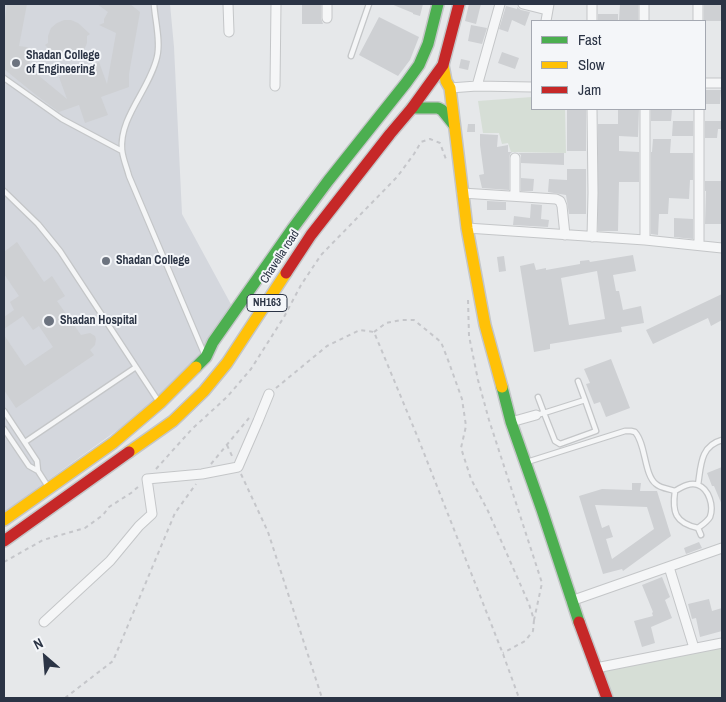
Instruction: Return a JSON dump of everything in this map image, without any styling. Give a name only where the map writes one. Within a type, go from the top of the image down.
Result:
[{"type":"main road","name":"Chavella road","points":[[4,520],[162,406],[206,357],[213,342],[293,228],[419,65],[428,44],[438,4]]},
{"type":"main road","name":"Chavella road","points":[[4,541],[171,418],[204,391],[227,363],[311,235],[412,108],[443,65],[459,4]]},
{"type":"main road","points":[[443,65],[446,81],[450,88],[467,228],[485,325],[525,462],[571,602],[607,698]]},
{"type":"main road","points":[[412,108],[438,108],[442,110],[454,125]]},
{"type":"street","points":[[228,4],[228,32]]},
{"type":"street","points":[[275,86],[276,4]]},
{"type":"street","points":[[327,4],[327,18]]},
{"type":"street","points":[[477,86],[500,4]]},
{"type":"street","points":[[523,4],[548,7],[546,20]]},
{"type":"street","points":[[592,4],[592,20]]},
{"type":"street","points":[[644,4],[644,20]]},
{"type":"street","points":[[698,4],[698,20]]},
{"type":"street","points":[[706,83],[722,83]]},
{"type":"street","points":[[450,88],[477,86],[531,87]]},
{"type":"street","points":[[592,110],[594,193],[592,237]]},
{"type":"street","points":[[645,110],[645,240]]},
{"type":"street","points":[[698,110],[699,245]]},
{"type":"street","points":[[515,158],[515,196]]},
{"type":"street","points":[[462,193],[552,198],[560,201],[566,235]]},
{"type":"street","points":[[467,228],[645,240],[722,248]]},
{"type":"street","points":[[44,622],[110,561],[139,526],[152,514],[147,479],[202,474],[238,467],[269,394]]},
{"type":"street","points":[[512,422],[540,414]]},
{"type":"street","points":[[571,602],[722,548]]},
{"type":"street","points":[[669,567],[694,648]]},
{"type":"street","points":[[596,668],[722,643]]},
{"type":"lane","points":[[154,4],[158,47],[157,58],[151,74],[131,112],[123,135],[122,151],[129,176],[206,357]]},
{"type":"lane","points":[[351,56],[369,4]]},
{"type":"lane","points":[[4,78],[62,119],[122,151]]},
{"type":"lane","points":[[4,191],[38,224],[60,251],[162,406]]},
{"type":"lane","points":[[25,442],[136,367]]},
{"type":"lane","points":[[538,397],[540,414],[555,441],[560,444],[596,431],[578,381]]},
{"type":"lane","points":[[540,414],[585,400]]},
{"type":"lane","points":[[4,411],[37,461],[38,471],[49,488]]},
{"type":"lane","points":[[4,429],[29,466],[38,471]]},
{"type":"lane","points":[[525,462],[630,431],[635,432],[639,440],[651,479],[657,486],[675,491]]},
{"type":"lane","points":[[698,485],[703,455],[709,447],[722,440]]},
{"type":"lane","points":[[684,485],[698,485],[706,492],[712,503],[710,516],[704,524],[698,528],[682,522],[676,514],[673,505],[675,491],[684,485]]},
{"type":"lane","points":[[698,528],[701,535]]},
{"type":"path","points":[[4,562],[43,540],[85,528],[109,507],[132,493],[192,429],[227,397],[251,369],[321,255],[397,177],[421,142],[430,139],[440,143],[447,164]]},
{"type":"path","points":[[468,294],[469,336],[478,380],[489,420],[542,583],[533,632],[525,641],[503,654]]},
{"type":"path","points":[[269,394],[327,346],[360,330],[374,332],[386,322],[414,320],[441,342],[462,398],[466,426],[461,448],[471,479],[488,511],[534,620]]},
{"type":"path","points":[[374,332],[418,438],[519,698]]},
{"type":"path","points":[[65,698],[113,661],[175,513],[202,474],[251,416]]},
{"type":"path","points":[[226,445],[268,532],[322,698]]},
{"type":"shaded area","name":"Shadan College","points":[[4,4],[170,4],[174,47],[182,214],[233,308],[195,360],[141,413],[4,512]]},
{"type":"shaded area","points":[[531,97],[531,110],[565,110],[566,153],[511,152],[508,143],[502,144],[499,133],[483,133],[478,101]]},
{"type":"shaded area","points":[[722,641],[722,698],[610,698],[601,665]]},
{"type":"building","name":"Shadan College of Engineering","points":[[7,4],[27,4],[19,46],[27,47],[33,52],[32,59],[27,66],[67,99],[59,77],[99,62],[107,84],[116,33],[99,25],[104,23],[108,12],[97,4],[130,4],[140,12],[129,74],[129,87],[101,97],[108,115],[85,123],[79,105],[59,112],[4,69],[4,27]]},
{"type":"building","points":[[302,4],[321,4],[323,24],[302,24]]},
{"type":"building","points":[[391,4],[423,4],[420,16]]},
{"type":"building","points":[[469,4],[481,4],[476,24],[465,21]]},
{"type":"building","points":[[620,4],[638,4],[638,20],[619,20]]},
{"type":"building","points":[[704,4],[721,4],[721,21],[704,20]]},
{"type":"building","points":[[506,6],[517,9],[517,7],[530,12],[525,26],[512,20],[508,32],[499,29]]},
{"type":"building","points":[[598,14],[618,14],[618,20],[598,20]]},
{"type":"building","points":[[379,17],[419,37],[410,60],[398,76],[359,55]]},
{"type":"building","points":[[64,20],[78,23],[90,34],[87,36],[84,50],[75,59],[56,56],[45,45],[48,43],[51,28]]},
{"type":"building","points":[[471,25],[487,28],[482,44],[468,41]]},
{"type":"building","points":[[502,52],[519,58],[515,69],[498,63]]},
{"type":"building","points":[[461,59],[470,61],[468,70],[459,68]]},
{"type":"building","points":[[706,90],[721,90],[720,104],[706,104]]},
{"type":"building","points":[[567,110],[586,110],[586,151],[567,151]]},
{"type":"building","points":[[618,110],[639,110],[638,137],[619,136],[619,151],[639,152],[639,182],[619,182],[618,231],[598,231],[598,124],[618,124]]},
{"type":"building","points":[[651,110],[672,110],[671,121],[651,121]]},
{"type":"building","points":[[673,121],[693,121],[693,136],[672,136]]},
{"type":"building","points":[[705,121],[721,121],[721,129],[718,129],[717,138],[705,138]]},
{"type":"building","points":[[468,124],[475,124],[475,132],[467,132]]},
{"type":"building","points":[[480,134],[498,135],[497,147],[508,145],[508,152],[512,152],[509,158],[509,190],[482,188],[479,175],[484,174]]},
{"type":"building","points":[[653,139],[671,139],[670,153],[693,153],[693,180],[690,180],[689,199],[669,198],[668,214],[659,214],[658,235],[651,234],[651,152]]},
{"type":"building","points":[[518,153],[564,153],[564,165],[521,163],[521,155]]},
{"type":"building","points":[[567,169],[586,169],[586,214],[569,214],[566,195],[548,192],[549,179],[567,180]]},
{"type":"building","points":[[521,178],[534,179],[533,191],[521,191]]},
{"type":"building","points":[[705,181],[722,181],[722,224],[705,224]]},
{"type":"building","points":[[487,201],[506,202],[506,210],[487,210]]},
{"type":"building","points":[[531,204],[542,205],[541,219],[549,220],[548,227],[513,225],[514,216],[530,218]]},
{"type":"building","points":[[674,218],[693,219],[693,239],[674,237]]},
{"type":"building","name":"Shadan Hospital","points":[[17,242],[44,282],[52,276],[65,296],[57,301],[81,335],[90,333],[96,339],[95,345],[90,350],[94,355],[16,408],[4,390],[4,335],[25,366],[53,347],[39,326],[33,330],[23,316],[4,329],[4,317],[14,310],[10,302],[19,296],[4,274],[4,252]]},
{"type":"building","points":[[633,255],[636,271],[613,275],[616,291],[619,291],[623,310],[641,306],[644,323],[621,327],[622,332],[550,344],[550,349],[534,352],[520,266],[534,263],[536,270],[546,268],[546,270],[580,264],[580,261],[589,260],[590,262]],"holes":[[[597,271],[605,319],[569,325],[561,278]]]},
{"type":"building","points":[[504,256],[506,271],[499,272],[497,257]]},
{"type":"building","points":[[722,294],[722,320],[711,326],[708,318],[653,344],[646,330]]},
{"type":"building","points":[[611,359],[630,408],[606,417],[600,402],[594,404],[586,384],[590,383],[584,369]]},
{"type":"building","points":[[722,467],[722,505],[707,473]]},
{"type":"building","points":[[632,483],[641,483],[640,491],[657,491],[671,536],[623,571],[622,569],[603,574],[579,496],[602,489],[632,490]],"holes":[[[595,505],[647,507],[654,529],[612,559],[606,539],[613,537],[609,525],[602,528]]]},
{"type":"building","points":[[699,542],[702,548],[686,554],[684,548]]},
{"type":"building","points":[[662,577],[670,597],[665,600],[672,618],[651,627],[655,643],[642,647],[634,621],[653,616],[653,612],[642,585]]},
{"type":"building","points":[[709,599],[712,611],[722,608],[722,631],[700,637],[696,618],[692,619],[688,604]]},
{"type":"traffic: fast","points":[[196,367],[206,357],[213,342],[293,228],[419,65],[428,44],[438,4]]},
{"type":"traffic: fast","points":[[412,108],[438,108],[442,110],[454,125]]},
{"type":"traffic: fast","points":[[502,387],[511,422],[579,622]]},
{"type":"traffic: slow","points":[[443,65],[446,81],[450,88],[467,228],[485,325],[502,387]]},
{"type":"traffic: slow","points":[[129,452],[173,421],[204,391],[227,363],[286,273]]},
{"type":"traffic: slow","points":[[4,520],[113,443],[160,403],[196,367]]},
{"type":"traffic: jam","points":[[286,273],[311,235],[412,108],[443,65],[459,4]]},
{"type":"traffic: jam","points":[[4,541],[129,452]]},
{"type":"traffic: jam","points":[[579,622],[607,698]]},
{"type":"place","name":"Shadan College of Engineering","points":[[16,63]]},
{"type":"place","name":"Shadan College","points":[[106,261]]},
{"type":"place","name":"Shadan Hospital","points":[[49,321]]}]
